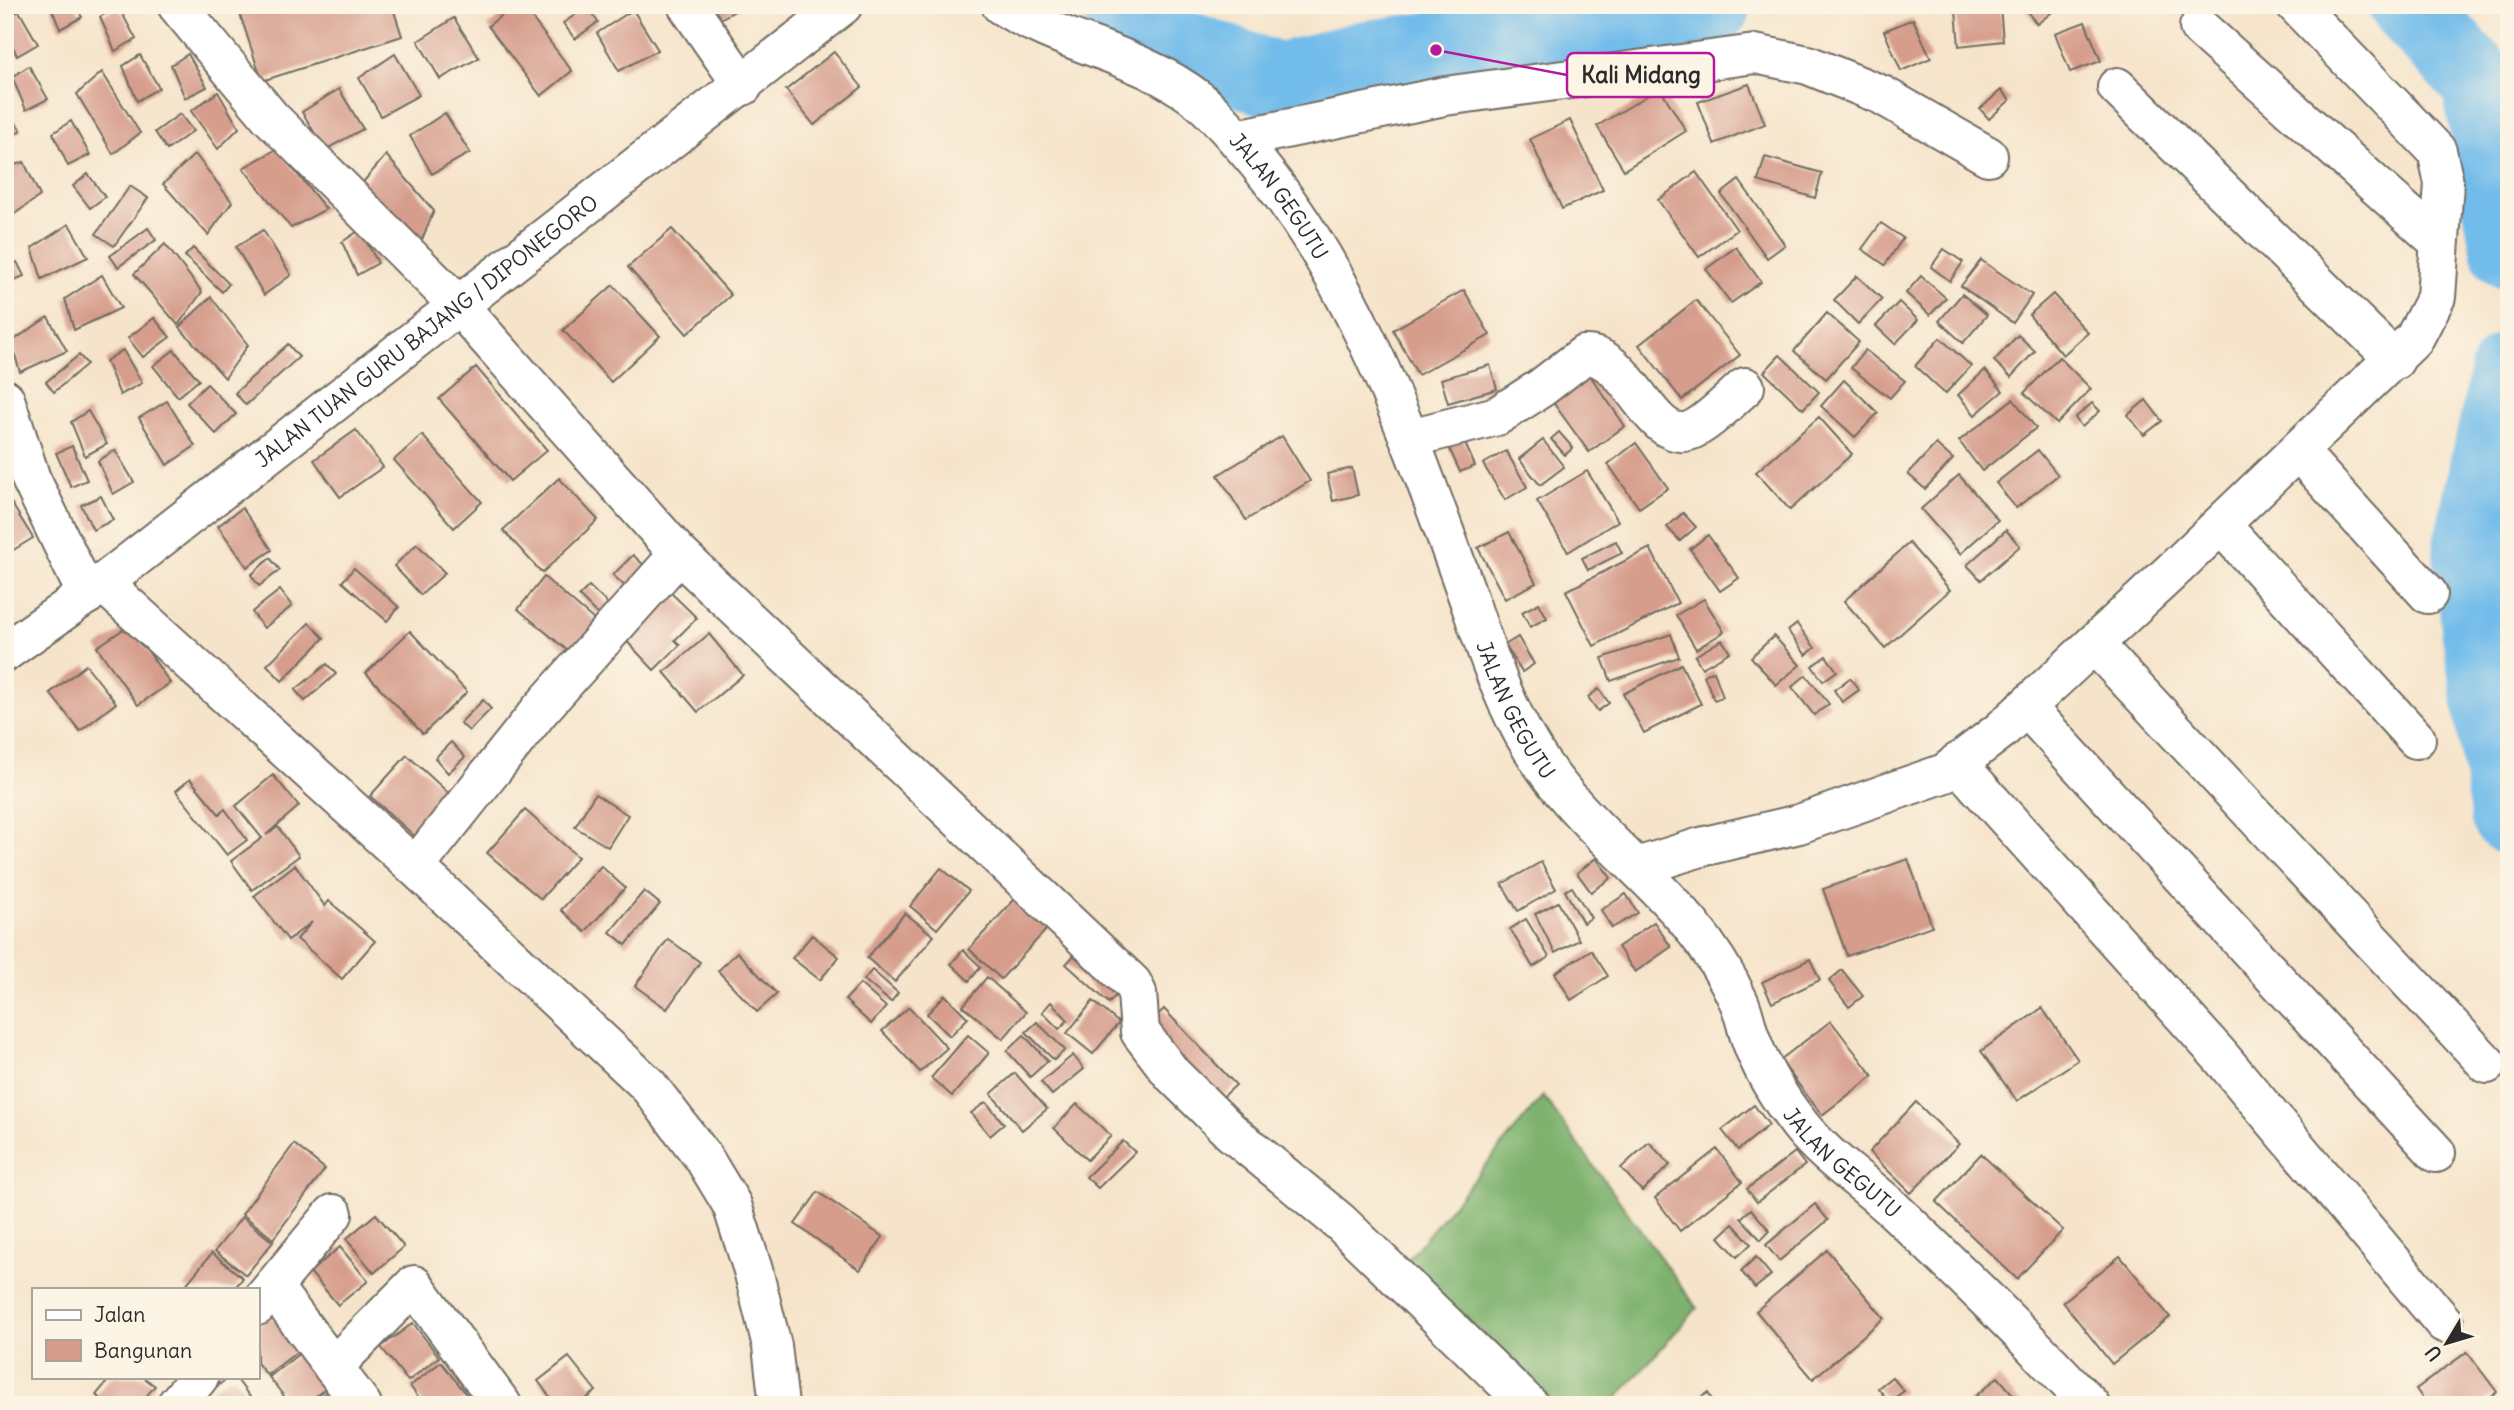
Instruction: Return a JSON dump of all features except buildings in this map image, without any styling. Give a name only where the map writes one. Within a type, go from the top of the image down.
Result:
[{"type":"street","points":[[177,5],[270,117],[458,305],[679,554],[754,628],[1122,972],[1138,993],[1140,1032],[1172,1074],[1231,1132],[1340,1222],[1529,1405]]},
{"type":"street","points":[[687,5],[743,86]]},
{"type":"street","name":"JALAN GEGUTU","points":[[1001,5],[1046,29],[1110,50],[1174,82],[1204,103],[1276,183],[1314,242],[1380,368],[1410,438],[1491,665],[1531,747],[1560,788],[1691,925],[1716,959],[1740,1003],[1763,1069],[1802,1128],[1826,1154],[1883,1200],[1956,1268],[2090,1405]]},
{"type":"street","points":[[1637,867],[1701,846],[1799,824],[1945,773],[2026,707],[2395,360],[2414,339],[2437,297],[2444,183],[2437,151],[2297,5]]},
{"type":"street","name":"JALAN TUAN GURU BAJANG / DIPONEGORO","points":[[5,652],[95,589],[743,86],[831,9]]},
{"type":"street","points":[[2199,27],[2439,242]]},
{"type":"street","points":[[1237,139],[1445,96],[1755,54],[1808,65],[1882,95],[1989,156]]},
{"type":"street","points":[[2118,87],[2395,360]]},
{"type":"street","points":[[1410,438],[1497,416],[1541,388],[1584,355],[1608,362],[1663,425],[1678,431],[1692,430],[1745,387]]},
{"type":"street","points":[[5,399],[30,479],[95,589],[415,867],[648,1085],[704,1157],[732,1205],[753,1270],[772,1346],[779,1405]]},
{"type":"street","points":[[2298,451],[2428,594]]},
{"type":"street","points":[[2221,525],[2416,739]]},
{"type":"street","points":[[415,867],[540,710],[679,554]]},
{"type":"street","points":[[2094,644],[2487,1064]]},
{"type":"street","points":[[2026,707],[2435,1153]]},
{"type":"street","points":[[1957,763],[2220,1056],[2444,1323]]},
{"type":"street","points":[[333,1214],[265,1297],[333,1367],[362,1405]]},
{"type":"street","points":[[333,1367],[414,1285],[502,1405]]},
{"type":"street","points":[[176,1405],[198,1378]]},
{"type":"green space","points":[[1543,1096],[1697,1308],[1611,1405],[1546,1405],[1404,1264]]},
{"type":"waterway","points":[[1119,5],[1140,33],[1279,82],[1364,59],[1569,33],[1713,5]]},
{"type":"waterway","points":[[2407,5],[2480,83],[2509,250]]},
{"type":"waterway","points":[[2509,370],[2471,548],[2480,631],[2509,816]]},
{"type":"place","name":"Kali Midang","points":[[1436,50]]}]
